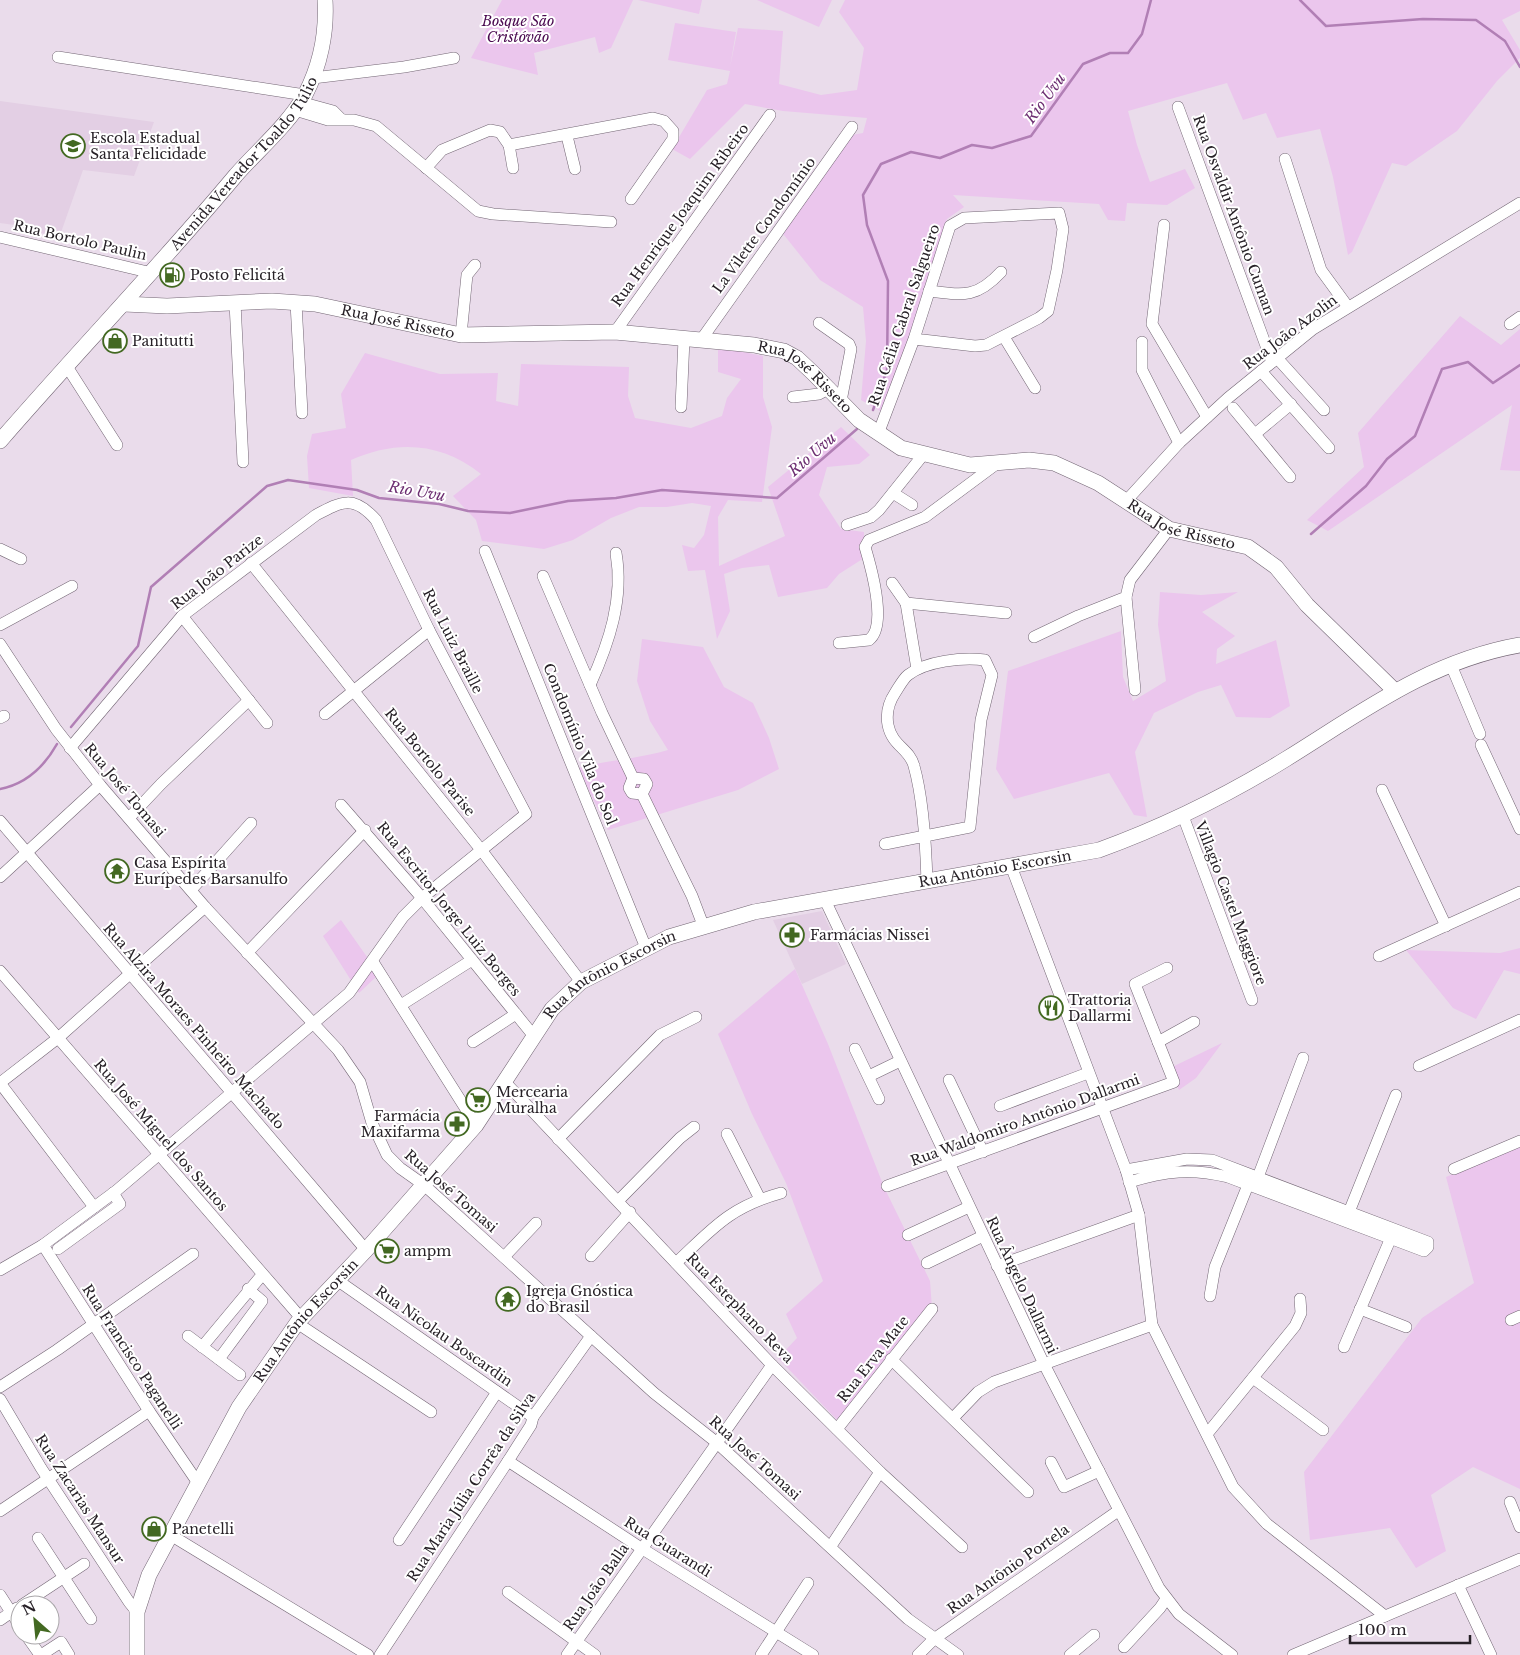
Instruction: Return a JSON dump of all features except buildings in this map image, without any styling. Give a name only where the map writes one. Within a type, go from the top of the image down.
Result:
[{"type":"main road","name":"Avenida Vereador Toaldo Túlio","points":[[0,441],[66,365],[152,273],[300,102],[313,78],[321,54],[326,17],[325,0]]},
{"type":"main road","name":"Rua José Risseto","points":[[124,304],[167,306],[296,303],[334,306],[415,327],[461,335],[615,332],[754,345],[784,351],[797,358],[830,388],[859,420],[901,448],[970,465],[1002,460],[1054,463],[1098,483],[1127,500],[1169,529],[1248,547],[1261,554],[1276,567],[1307,605],[1394,690]]},
{"type":"main road","name":"Rua Antônio Escorsin","points":[[137,1655],[137,1612],[149,1575],[169,1534],[239,1407],[299,1320],[366,1250],[476,1125],[552,1009],[582,982],[669,936],[703,925],[754,912],[1099,850],[1147,833],[1250,780],[1394,690],[1451,665],[1520,645]]},
{"type":"street","points":[[58,57],[300,102],[333,111],[341,119],[376,126],[478,210],[493,214],[611,222]]},
{"type":"street","points":[[313,78],[404,67],[454,58]]},
{"type":"street","name":"Rua Osvaldir Antônio Cuman","points":[[1178,107],[1274,360]]},
{"type":"street","name":"Rua Henrique Joaquim Ribeiro","points":[[615,332],[770,115]]},
{"type":"street","points":[[509,145],[567,136],[653,118],[670,125],[673,131],[673,139],[631,199]]},
{"type":"street","name":"La Vilette Condomínio","points":[[701,340],[852,127]]},
{"type":"street","points":[[426,168],[442,150],[490,130],[500,132],[509,145],[513,168]]},
{"type":"street","points":[[567,136],[575,169]]},
{"type":"street","points":[[1285,159],[1321,270],[1348,307]]},
{"type":"street","name":"Rua João Azolin","points":[[1127,500],[1179,443],[1207,417],[1274,360],[1313,330],[1520,203]]},
{"type":"street","name":"Rua Célia Cabral Salgueiro","points":[[878,434],[914,339],[950,226],[956,221],[977,216],[1059,213],[1063,230],[1048,311],[1039,318],[1004,336]]},
{"type":"street","points":[[1164,225],[1152,324],[1207,417]]},
{"type":"street","name":"Rua Bortolo Paulin","points":[[0,237],[152,273]]},
{"type":"street","points":[[461,335],[467,275],[475,265]]},
{"type":"street","points":[[929,291],[965,295],[992,281],[1000,272]]},
{"type":"street","points":[[235,303],[243,462]]},
{"type":"street","points":[[296,303],[302,413]]},
{"type":"street","points":[[1510,324],[1520,317]]},
{"type":"street","points":[[819,322],[849,344],[851,349],[841,401]]},
{"type":"street","points":[[914,339],[975,346],[986,345],[1004,336],[1035,388]]},
{"type":"street","points":[[681,407],[684,339]]},
{"type":"street","points":[[1142,342],[1142,370],[1179,443]]},
{"type":"street","points":[[1274,360],[1324,410]]},
{"type":"street","points":[[66,365],[117,444]]},
{"type":"street","points":[[1261,371],[1329,448]]},
{"type":"street","points":[[793,397],[820,394],[830,388]]},
{"type":"street","points":[[1255,434],[1290,404]]},
{"type":"street","points":[[1233,408],[1290,477]]},
{"type":"street","points":[[847,525],[871,517],[893,493],[923,454]]},
{"type":"street","points":[[839,642],[869,640],[875,631],[878,593],[865,548],[869,540],[925,517],[1002,460]]},
{"type":"street","points":[[893,493],[912,505]]},
{"type":"street","name":"Rua João Parize","points":[[70,748],[182,616],[316,514],[338,504]]},
{"type":"street","name":"Rua Luiz Braille","points":[[338,504],[356,504],[365,507],[376,520],[429,630],[526,814],[482,851]]},
{"type":"street","points":[[1135,690],[1126,598],[1130,580],[1169,529]]},
{"type":"street","points":[[0,549],[21,559]]},
{"type":"street","name":"Condomínio Vila do Sol","points":[[485,551],[646,948]]},
{"type":"street","points":[[590,685],[604,656],[615,613],[618,594],[616,552]]},
{"type":"street","name":"Rua Bortolo Parise","points":[[252,563],[482,851],[582,982]]},
{"type":"street","points":[[543,576],[633,778],[644,779],[646,790],[642,794],[692,896],[703,925]]},
{"type":"street","points":[[892,583],[906,603],[917,669]]},
{"type":"street","points":[[0,625],[72,586]]},
{"type":"street","points":[[1034,637],[1078,616],[1126,598]]},
{"type":"street","points":[[906,603],[1006,613]]},
{"type":"street","points":[[182,616],[268,723]]},
{"type":"street","points":[[325,714],[429,630]]},
{"type":"street","name":"Rua José Tomasi","points":[[1,648],[70,748],[100,785],[205,907],[338,1050],[360,1082],[372,1123],[387,1155],[400,1168],[424,1185],[654,1392],[716,1442],[908,1619],[958,1655]]},
{"type":"street","points":[[885,844],[925,837],[970,827],[981,720],[992,675],[985,660],[964,657],[917,669],[907,676],[893,696],[888,710],[887,724],[892,740],[914,764],[925,837],[927,882]]},
{"type":"street","points":[[1451,665],[1520,829]]},
{"type":"street","points":[[129,818],[161,784],[249,700]]},
{"type":"street","points":[[0,876],[100,785]]},
{"type":"street","points":[[1382,790],[1446,926]]},
{"type":"street","name":"Rua Escritor Jorge Luiz Borges","points":[[340,805],[365,830],[534,1035]]},
{"type":"street","name":"Villagio Castel Maggiore","points":[[1183,816],[1252,1000]]},
{"type":"street","name":"Rua Alzira Moraes Pinheiro Machado","points":[[0,821],[366,1250]]},
{"type":"street","points":[[191,890],[251,823]]},
{"type":"street","points":[[247,953],[365,830]]},
{"type":"street","points":[[0,1270],[43,1244],[113,1193],[231,1091],[349,993],[373,962],[403,916],[422,898],[482,851]]},
{"type":"street","points":[[1011,866],[1126,1170],[1139,1214],[1152,1325],[1233,1487],[1267,1524],[1385,1616]]},
{"type":"street","points":[[1379,956],[1520,892]]},
{"type":"street","name":"Rua Ângelo Dallarmi","points":[[825,900],[968,1207],[1118,1511],[1166,1598],[1179,1614],[1232,1655]]},
{"type":"street","points":[[94,1207],[2,1086],[205,907]]},
{"type":"street","points":[[401,1005],[472,960]]},
{"type":"street","points":[[373,962],[476,1125]]},
{"type":"street","points":[[1167,968],[1135,984],[1158,1042],[1194,1022]]},
{"type":"street","name":"Rua José Miguel dos Santos","points":[[0,971],[299,1320],[431,1412]]},
{"type":"street","points":[[473,1042],[516,1014]]},
{"type":"street","points":[[558,1140],[660,1035],[696,1017]]},
{"type":"street","points":[[1419,1066],[1520,1020]]},
{"type":"street","name":"Rua Waldomiro Antônio Dallarmi","points":[[887,1186],[1174,1082],[1158,1042]]},
{"type":"street","points":[[855,1049],[879,1099]]},
{"type":"street","points":[[1258,1176],[1303,1058]]},
{"type":"street","points":[[868,1076],[900,1061]]},
{"type":"street","points":[[1000,1106],[1088,1073]]},
{"type":"street","points":[[949,1080],[983,1152]]},
{"type":"street","name":"Rua Estephano Reva","points":[[505,1082],[558,1140],[619,1200],[772,1364],[880,1472],[962,1547]]},
{"type":"street","points":[[1349,1212],[1396,1095]]},
{"type":"street","points":[[619,1200],[680,1138],[694,1127]]},
{"type":"street","points":[[727,1134],[760,1199]]},
{"type":"street","points":[[1454,1169],[1520,1141]]},
{"type":"street","points":[[1126,1170],[1173,1166],[1202,1171],[1297,1199],[1349,1212],[1428,1242],[1428,1247],[1424,1251],[1390,1240],[1297,1199],[1258,1176],[1212,1160],[1187,1158],[1173,1166],[1155,1174],[1129,1182]]},
{"type":"street","points":[[1210,1296],[1215,1268],[1248,1185]]},
{"type":"street","points":[[58,1249],[120,1204],[113,1193]]},
{"type":"street","points":[[676,1263],[722,1220],[744,1206],[781,1193]]},
{"type":"street","points":[[908,1235],[968,1207]]},
{"type":"street","points":[[591,1256],[630,1212]]},
{"type":"street","points":[[997,1266],[1139,1214]]},
{"type":"street","points":[[504,1257],[536,1223]]},
{"type":"street","points":[[927,1263],[983,1236]]},
{"type":"street","points":[[1344,1346],[1390,1240]]},
{"type":"street","name":"Rua Francisco Paganelli","points":[[43,1244],[149,1411],[198,1483]]},
{"type":"street","points":[[0,1387],[193,1254]]},
{"type":"street","points":[[202,1347],[248,1289],[262,1275]]},
{"type":"street","name":"Rua Nicolau Boscardin","points":[[337,1280],[533,1417]]},
{"type":"street","points":[[219,1359],[262,1301],[248,1289]]},
{"type":"street","points":[[1207,1434],[1295,1326],[1301,1313],[1300,1299]]},
{"type":"street","name":"Rua Erva Mate","points":[[837,1429],[932,1309]]},
{"type":"street","points":[[1360,1309],[1406,1327]]},
{"type":"street","points":[[953,1418],[978,1392],[994,1382],[1152,1325]]},
{"type":"street","points":[[188,1336],[240,1375]]},
{"type":"street","name":"Rua Maria Júlia Corrêa da Silva","points":[[380,1655],[508,1461],[531,1425],[533,1417],[591,1336]]},
{"type":"street","points":[[890,1360],[953,1418],[1028,1492]]},
{"type":"street","name":"Rua João Balla","points":[[567,1655],[772,1364]]},
{"type":"street","points":[[1253,1378],[1323,1430]]},
{"type":"street","points":[[398,1540],[497,1392]]},
{"type":"street","name":"Rua Zacarias Mansur","points":[[0,1399],[48,1478],[137,1612]]},
{"type":"street","points":[[0,1510],[149,1411]]},
{"type":"street","name":"Rua Guarandi","points":[[508,1461],[641,1548],[813,1655]]},
{"type":"street","points":[[1051,1462],[1064,1487],[1099,1471]]},
{"type":"street","points":[[831,1546],[880,1472]]},
{"type":"street","points":[[1510,1502],[1520,1527]]},
{"type":"street","name":"Rua Antônio Portela","points":[[918,1655],[934,1639],[1118,1511]]},
{"type":"street","points":[[169,1534],[368,1655]]},
{"type":"street","points":[[38,1538],[91,1619]]},
{"type":"street","points":[[1293,1655],[1520,1559]]},
{"type":"street","points":[[37,1595],[84,1564]]},
{"type":"street","points":[[761,1655],[808,1584]]},
{"type":"street","points":[[1458,1584],[1491,1655]]},
{"type":"street","points":[[508,1592],[595,1655]]},
{"type":"street","points":[[1124,1647],[1160,1608],[1166,1598]]},
{"type":"street","points":[[1070,1655],[1094,1636]]},
{"type":"street","points":[[40,1655],[60,1642],[69,1655]]},
{"type":"shaded area","name":"Escola Estadual Santa Felicidade","points":[[0,101],[154,122],[134,176],[83,170],[59,238],[14,225],[0,223]]},
{"type":"shaded area","points":[[822,911],[846,964],[802,984],[773,920]]},
{"type":"green space","name":"Bosque São Cristóvão","points":[[502,0],[633,0],[611,48],[599,53],[595,37],[534,53],[538,75],[471,58]]},
{"type":"green space","points":[[638,0],[702,0],[699,14]]},
{"type":"green space","points":[[757,0],[832,0],[819,27]]},
{"type":"green space","points":[[845,0],[1520,0],[1520,11],[1502,20],[1520,50],[1520,58],[1497,81],[1457,131],[1406,166],[1392,163],[1352,252],[1348,255],[1333,177],[1320,129],[1277,138],[1266,113],[1243,120],[1227,83],[1128,111],[1150,182],[1185,169],[1195,188],[1167,205],[1127,203],[1125,221],[1108,220],[1099,204],[953,195],[964,207],[947,219],[897,377],[882,412],[861,400],[866,341],[863,307],[820,280],[780,230],[852,135],[863,133],[867,118],[783,111],[745,104],[690,159],[672,149],[707,90],[727,84],[730,71],[668,60],[675,23],[736,32],[730,67],[738,28],[783,31],[779,84],[821,95],[857,90],[864,48],[839,12]]},
{"type":"green space","points":[[1460,316],[1501,345],[1520,329],[1520,471],[1500,470],[1512,405],[1328,531],[1307,520],[1364,467],[1358,433]]},
{"type":"green space","points":[[718,347],[763,356],[763,397],[772,427],[762,502],[728,500],[718,517],[719,566],[785,536],[768,487],[841,427],[870,455],[859,464],[827,467],[819,495],[841,529],[864,532],[864,558],[839,574],[827,588],[778,597],[769,565],[742,568],[724,574],[730,611],[717,639],[705,570],[688,571],[682,545],[694,548],[704,535],[711,506],[692,503],[667,507],[639,507],[611,518],[573,540],[544,549],[482,541],[476,520],[453,496],[481,474],[466,463],[434,450],[401,447],[385,449],[351,460],[353,496],[309,488],[307,456],[312,434],[346,428],[341,394],[365,353],[440,374],[498,373],[496,401],[518,406],[521,364],[629,367],[628,396],[635,418],[691,428],[722,416],[727,398],[741,379],[718,372]]},
{"type":"green space","points":[[1160,592],[1201,595],[1238,592],[1202,612],[1235,636],[1217,649],[1216,664],[1276,640],[1290,706],[1270,718],[1236,717],[1221,685],[1198,692],[1154,713],[1135,752],[1147,817],[1134,815],[1109,773],[1014,799],[996,769],[1008,671],[1121,631],[1123,677],[1133,701],[1166,681],[1158,625]]},
{"type":"green space","points":[[642,639],[703,647],[724,687],[753,703],[769,738],[779,769],[738,790],[608,830],[578,768],[668,750],[650,721],[637,681]]},
{"type":"green space","points":[[341,920],[379,974],[359,993],[323,936]]},
{"type":"green space","points":[[1520,948],[1520,974],[1504,970],[1476,1019],[1453,1008],[1406,950],[1500,953]]},
{"type":"green space","points":[[795,969],[828,1044],[884,1187],[930,1281],[932,1308],[839,1422],[778,1358],[797,1338],[786,1314],[823,1281],[786,1183],[752,1114],[718,1034]]},
{"type":"green space","points":[[1222,1043],[1196,1078],[1179,1090],[1168,1069]]},
{"type":"green space","points":[[1520,1145],[1520,1489],[1473,1467],[1431,1495],[1446,1551],[1416,1568],[1390,1528],[1310,1540],[1304,1472],[1422,1318],[1474,1283],[1446,1177]]},
{"type":"waterway","name":"Rio Uvu","points":[[873,410],[887,370],[888,281],[867,225],[863,195],[881,164],[911,152],[940,158],[972,145],[992,148],[1031,136],[1083,64],[1110,53],[1128,53],[1142,34],[1151,0]]},
{"type":"waterway","name":"Rio Uvu","points":[[1300,0],[1326,26],[1423,19],[1476,20],[1505,41],[1520,67]]},
{"type":"waterway","points":[[1311,534],[1366,486],[1387,459],[1415,436],[1442,369],[1468,362],[1493,383],[1520,365]]},
{"type":"waterway","name":"Rio Uvu","points":[[71,727],[138,646],[151,587],[267,486],[288,480],[357,490],[379,498],[439,504],[468,511],[510,513],[568,501],[616,498],[662,490],[777,498],[857,429]]},
{"type":"waterway","name":"Rio Uvu","points":[[0,789],[26,779],[40,767],[57,744]]},
{"type":"place","name":"Escola Estadual Santa Felicidade","points":[[73,146]]},
{"type":"place","name":"Posto Felicitá","points":[[172,275]]},
{"type":"place","name":"Panitutti","points":[[115,341]]},
{"type":"place","name":"Casa Espírita Eurípedes Barsanulfo","points":[[117,871]]},
{"type":"place","name":"Farmácias Nissei","points":[[792,935]]},
{"type":"place","name":"Trattoria Dallarmi","points":[[1051,1008]]},
{"type":"place","name":"Mercearia Muralha","points":[[478,1100]]},
{"type":"place","name":"Farmácia Maxifarma","points":[[457,1124]]},
{"type":"place","name":"ampm","points":[[387,1251]]},
{"type":"place","name":"Igreja Gnóstica do Brasil","points":[[508,1299]]},
{"type":"place","name":"Panetelli","points":[[154,1529]]}]
